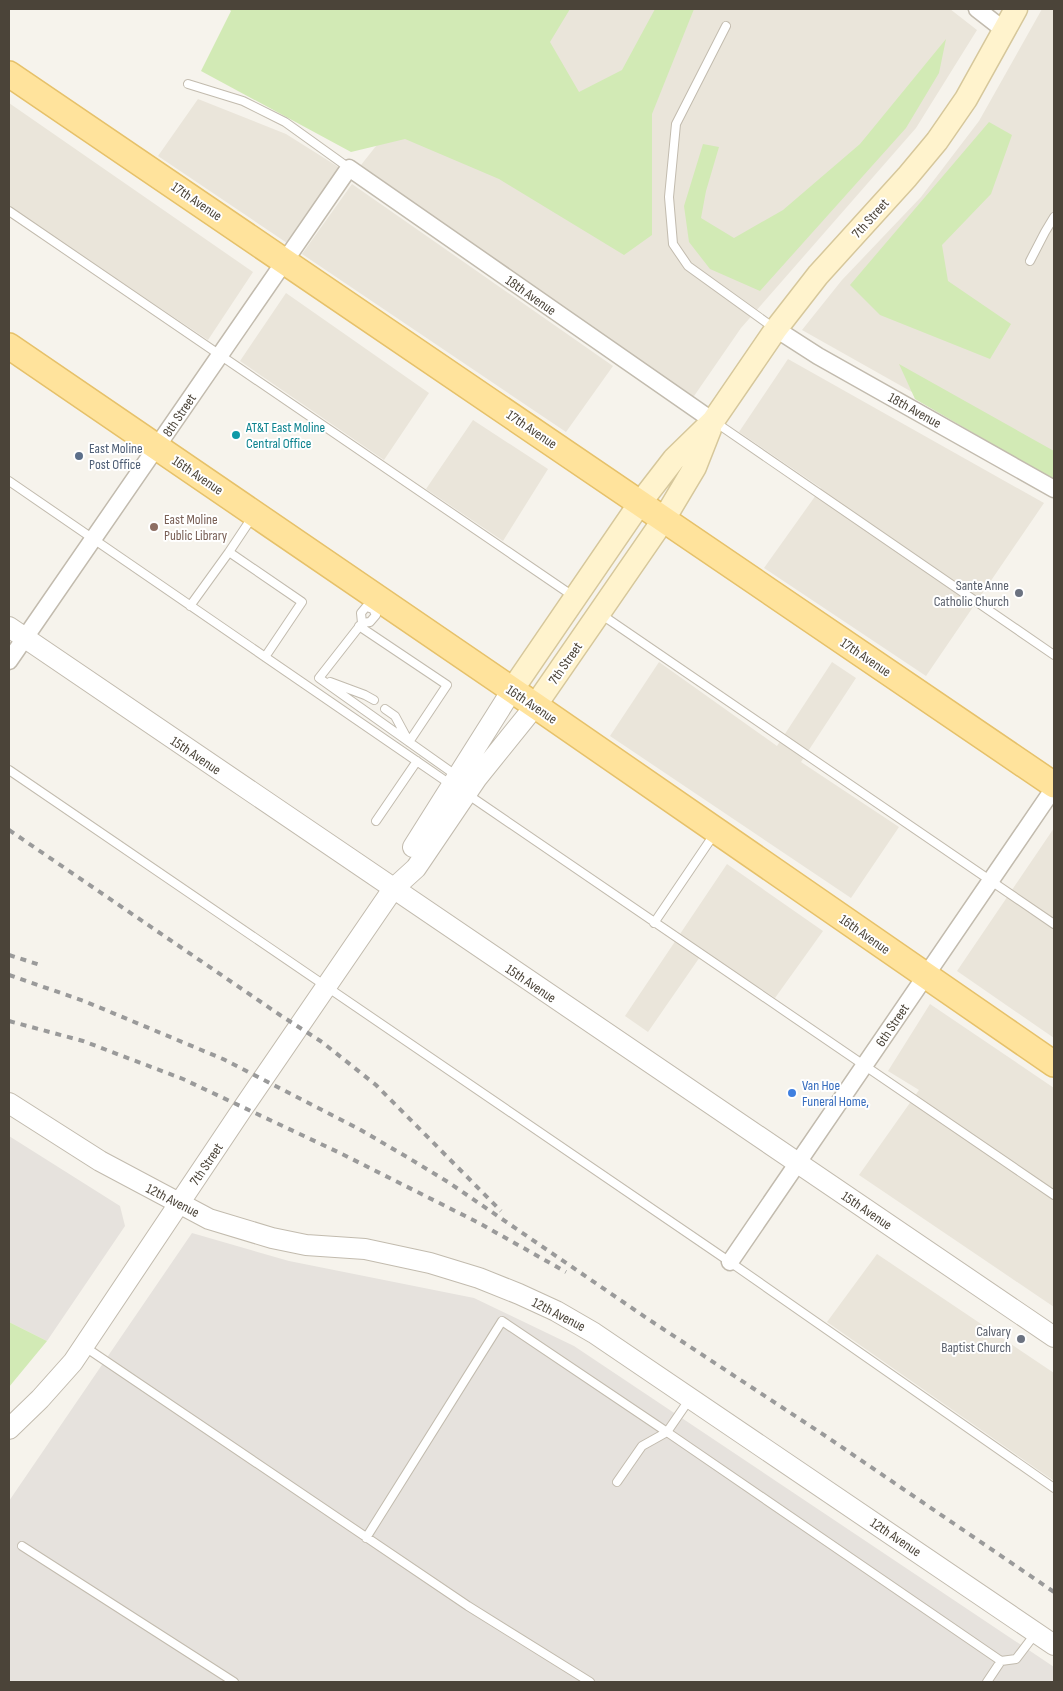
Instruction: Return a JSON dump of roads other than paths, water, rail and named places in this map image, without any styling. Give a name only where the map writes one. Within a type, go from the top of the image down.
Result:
[{"type":"main road","name":"7th Street","points":[[512,690],[640,503],[674,459],[713,421],[776,329],[818,275],[937,142],[966,99],[1016,9]]},
{"type":"main road","name":"17th Avenue","points":[[9,74],[1054,786]]},
{"type":"main road","name":"16th Avenue","points":[[9,346],[255,514],[376,604],[512,690],[1054,1064]]},
{"type":"main road","name":"7th Street","points":[[535,706],[664,519],[695,467],[713,421]]},
{"type":"street","points":[[977,9],[1004,30]]},
{"type":"street","name":"18th Avenue","points":[[349,168],[713,421]]},
{"type":"street","name":"8th Street","points":[[9,661],[17,633],[94,539],[349,168]]},
{"type":"street","name":"18th Avenue","points":[[776,329],[818,356],[1054,489]]},
{"type":"street","name":"15th Avenue","points":[[17,633],[1054,1337]]},
{"type":"street","name":"7th Street","points":[[9,1429],[40,1399],[72,1362],[393,889],[416,868],[459,785],[512,690]]},
{"type":"street","name":"7th Street","points":[[459,785],[477,778],[535,706]]},
{"type":"street","name":"6th Street","points":[[730,1262],[1054,786]]},
{"type":"street","name":"12th Avenue","points":[[9,1103],[100,1161],[209,1219],[272,1238],[306,1245],[365,1249],[401,1256],[479,1278],[556,1311],[594,1333],[1054,1645]]},
{"type":"lane","points":[[726,26],[676,124],[669,197],[673,244],[688,266],[776,329]]},
{"type":"lane","points":[[188,84],[243,102],[285,122],[349,168]]},
{"type":"lane","points":[[9,210],[575,597]]},
{"type":"lane","points":[[1030,261],[1054,217]]},
{"type":"lane","points":[[713,421],[1054,655]]},
{"type":"lane","points":[[9,482],[417,761],[459,785]]},
{"type":"lane","points":[[190,606],[255,514]]},
{"type":"lane","points":[[229,552],[302,602],[264,657]]},
{"type":"lane","points":[[319,678],[360,624],[361,613],[366,607],[376,604]]},
{"type":"lane","points":[[599,613],[1054,924]]},
{"type":"lane","points":[[360,624],[447,685],[409,742]]},
{"type":"lane","points":[[319,678],[374,700]]},
{"type":"lane","points":[[319,678],[409,742],[459,785],[654,923],[1054,1196]]},
{"type":"lane","points":[[385,709],[395,716],[409,742]]},
{"type":"lane","points":[[376,821],[417,761]]},
{"type":"lane","points":[[9,770],[730,1262],[1054,1488]]},
{"type":"lane","points":[[654,923],[716,831]]},
{"type":"lane","points":[[366,1538],[502,1321],[1001,1661],[1016,1659],[1036,1632]]},
{"type":"lane","points":[[83,1346],[468,1606],[590,1682]]},
{"type":"lane","points":[[617,1482],[642,1446],[667,1432],[690,1398]]},
{"type":"lane","points":[[22,1546],[234,1682]]},
{"type":"lane","points":[[987,1682],[1001,1661]]},
{"type":"railway","points":[[9,830],[322,1042],[376,1085],[501,1211]]},
{"type":"railway","points":[[9,955],[40,965]]},
{"type":"railway","points":[[9,975],[84,1001],[223,1059],[359,1129],[407,1157],[448,1182],[1054,1592]]},
{"type":"railway","points":[[9,1021],[83,1041],[183,1079],[340,1153],[479,1223],[566,1272]]},
{"type":"place","name":"AT&T East Moline Central Office","points":[[236,435]]},
{"type":"place","name":"East Moline Post Office","points":[[79,456]]},
{"type":"place","name":"East Moline Public Library","points":[[154,527]]},
{"type":"place","name":"Sante Anne Catholic Church","points":[[1019,593]]},
{"type":"place","name":"Van Hoe Funeral Home,","points":[[792,1093]]},
{"type":"place","name":"Calvary Baptist Church","points":[[1021,1339]]}]
